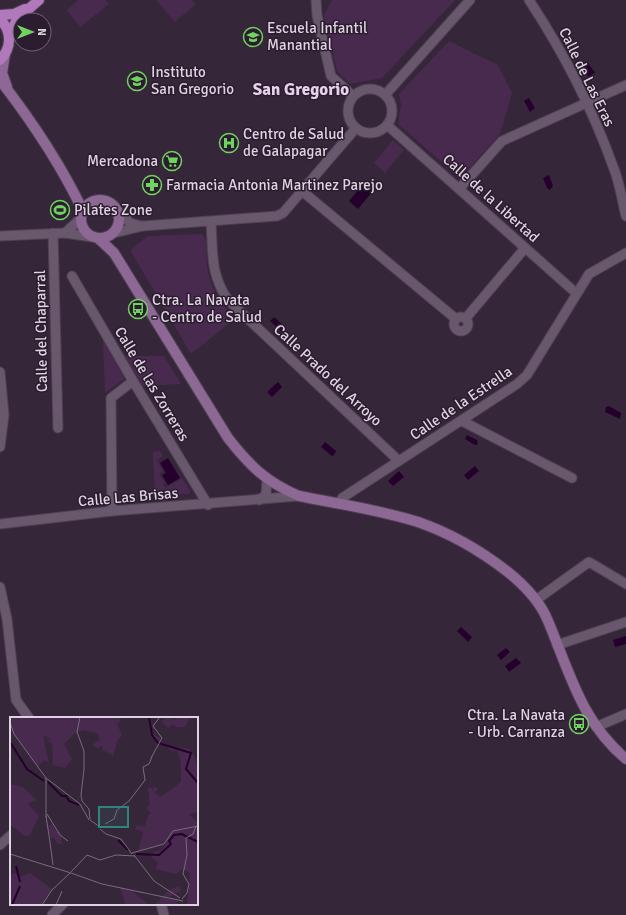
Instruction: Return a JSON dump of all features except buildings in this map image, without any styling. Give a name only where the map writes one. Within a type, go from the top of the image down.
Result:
[{"type":"main road","points":[[0,15],[22,12],[37,1]]},
{"type":"main road","points":[[9,92],[2,73],[3,57],[8,49],[10,36],[17,19],[37,1]]},
{"type":"main road","points":[[0,19],[6,25],[10,36]]},
{"type":"main road","points":[[0,80],[69,182],[83,196],[96,200],[104,200],[111,203],[118,212],[120,221],[114,233],[114,253]]},
{"type":"main road","points":[[69,182],[82,214],[83,227],[114,253],[228,438],[244,459],[268,480],[299,496],[402,518],[443,532],[496,563],[520,583],[536,600],[548,619],[570,680],[596,727],[626,759]]},
{"type":"main road","points":[[82,214],[87,205],[96,200]]},
{"type":"main road","points":[[95,238],[108,237],[114,233]]},
{"type":"street","points":[[316,0],[317,15],[331,76],[353,96]]},
{"type":"street","points":[[385,95],[470,0]]},
{"type":"street","name":"Calle de Las Eras","points":[[530,0],[546,26],[587,102],[615,170],[626,216]]},
{"type":"street","points":[[460,188],[502,141],[626,85]]},
{"type":"street","points":[[369,89],[377,90],[385,95],[390,102],[392,110],[391,118],[387,125],[380,131],[371,133],[363,132],[356,128],[350,121],[348,113],[349,104],[353,96],[360,91],[369,89]]},
{"type":"street","name":"Calle de la Libertad","points":[[387,125],[460,188],[576,293]]},
{"type":"street","points":[[114,233],[143,226],[277,216],[283,213],[356,128]]},
{"type":"street","points":[[302,191],[456,319]]},
{"type":"street","points":[[118,212],[130,223],[143,226]]},
{"type":"street","points":[[65,233],[82,214]]},
{"type":"street","name":"Calle Prado del Arroyo","points":[[211,222],[214,272],[218,287],[228,300],[399,461]]},
{"type":"street","name":"Calle del Chaparral","points":[[53,233],[58,428]]},
{"type":"street","points":[[0,236],[65,233],[95,238]]},
{"type":"street","points":[[466,318],[525,248]]},
{"type":"street","name":"Calle de la Estrella","points":[[340,504],[342,498],[462,421],[528,375],[576,293],[589,274],[626,253]]},
{"type":"street","name":"Calle de las Zorreras","points":[[72,276],[133,382],[208,504]]},
{"type":"street","points":[[456,319],[460,317],[466,318]]},
{"type":"street","points":[[456,319],[454,328],[462,332],[468,326],[466,318]]},
{"type":"street","points":[[0,372],[4,415],[0,447]]},
{"type":"street","points":[[112,511],[111,398],[133,382]]},
{"type":"street","points":[[462,421],[572,478]]},
{"type":"street","points":[[259,500],[266,495],[268,480]]},
{"type":"street","name":"Calle Las Brisas","points":[[0,524],[112,511],[299,496]]},
{"type":"street","points":[[536,600],[589,562],[626,584]]},
{"type":"street","points":[[0,587],[7,619],[16,700],[28,717]]},
{"type":"street","points":[[558,645],[626,622]]},
{"type":"street","points":[[596,727],[626,714]]},
{"type":"street","points":[[0,845],[10,835]]},
{"type":"street","points":[[52,915],[62,905]]},
{"type":"street","points":[[161,905],[164,915]]},
{"type":"shaded area","points":[[78,0],[105,0],[109,4],[80,27],[67,10]]},
{"type":"shaded area","points":[[156,0],[192,0],[196,4],[175,22]]},
{"type":"shaded area","points":[[332,0],[455,0],[382,78],[350,84],[337,71],[324,15]]},
{"type":"shaded area","points":[[449,41],[498,65],[512,93],[500,134],[460,178],[398,124],[401,105],[399,94]]},
{"type":"shaded area","points":[[588,63],[595,73],[588,77],[583,66]]},
{"type":"shaded area","points":[[529,98],[535,108],[530,112],[524,101]]},
{"type":"shaded area","points":[[393,140],[404,150],[385,173],[374,163]]},
{"type":"shaded area","points":[[549,175],[553,186],[550,190],[547,188],[543,178]]},
{"type":"shaded area","points":[[364,183],[373,191],[358,209],[349,201]]},
{"type":"shaded area","points":[[202,234],[206,240],[207,267],[213,288],[221,302],[237,317],[191,354],[130,250],[148,236]]},
{"type":"shaded area","points":[[274,317],[286,328],[282,332],[270,321]]},
{"type":"shaded area","points":[[103,339],[125,378],[105,393]]},
{"type":"shaded area","points":[[125,356],[164,356],[181,384],[143,386]]},
{"type":"shaded area","points":[[278,382],[282,387],[272,397],[267,392]]},
{"type":"shaded area","points":[[609,406],[621,413],[620,419],[605,412],[606,407]]},
{"type":"shaded area","points":[[467,435],[477,440],[478,444],[475,445],[465,439]]},
{"type":"shaded area","points":[[325,442],[336,451],[334,455],[332,456],[321,447]]},
{"type":"shaded area","points":[[160,451],[163,456],[157,460],[163,471],[159,474],[165,483],[163,484],[165,488],[182,478],[191,492],[188,494],[168,495],[168,501],[155,501],[153,452]]},
{"type":"shaded area","points":[[168,458],[180,478],[168,485],[162,475],[166,473],[160,463]]},
{"type":"shaded area","points":[[475,466],[479,471],[468,480],[464,475]]},
{"type":"shaded area","points":[[399,471],[404,477],[393,486],[388,481]]},
{"type":"shaded area","points":[[461,627],[472,637],[468,642],[457,631]]},
{"type":"shaded area","points":[[626,636],[626,644],[615,647],[613,640]]},
{"type":"shaded area","points":[[506,648],[510,652],[501,660],[497,655]]},
{"type":"shaded area","points":[[516,658],[521,663],[509,672],[505,666]]},
{"type":"place","name":"Escuela Infantil Manantial","points":[[253,37]]},
{"type":"place","name":"Instituto San Gregorio","points":[[137,81]]},
{"type":"place","name":"Centro de Salud de Galapagar","points":[[229,143]]},
{"type":"place","name":"Mercadona","points":[[172,161]]},
{"type":"place","name":"Farmacia Antonia Martinez Parejo","points":[[152,185]]},
{"type":"place","name":"Pilates Zone","points":[[60,210]]},
{"type":"place","name":"Ctra. La Navata - Centro de Salud","points":[[138,309]]},
{"type":"place","name":"Ctra. La Navata - Urb. Carranza","points":[[579,724]]},
{"type":"district","name":"San Gregorio","points":[[301,89]]}]
